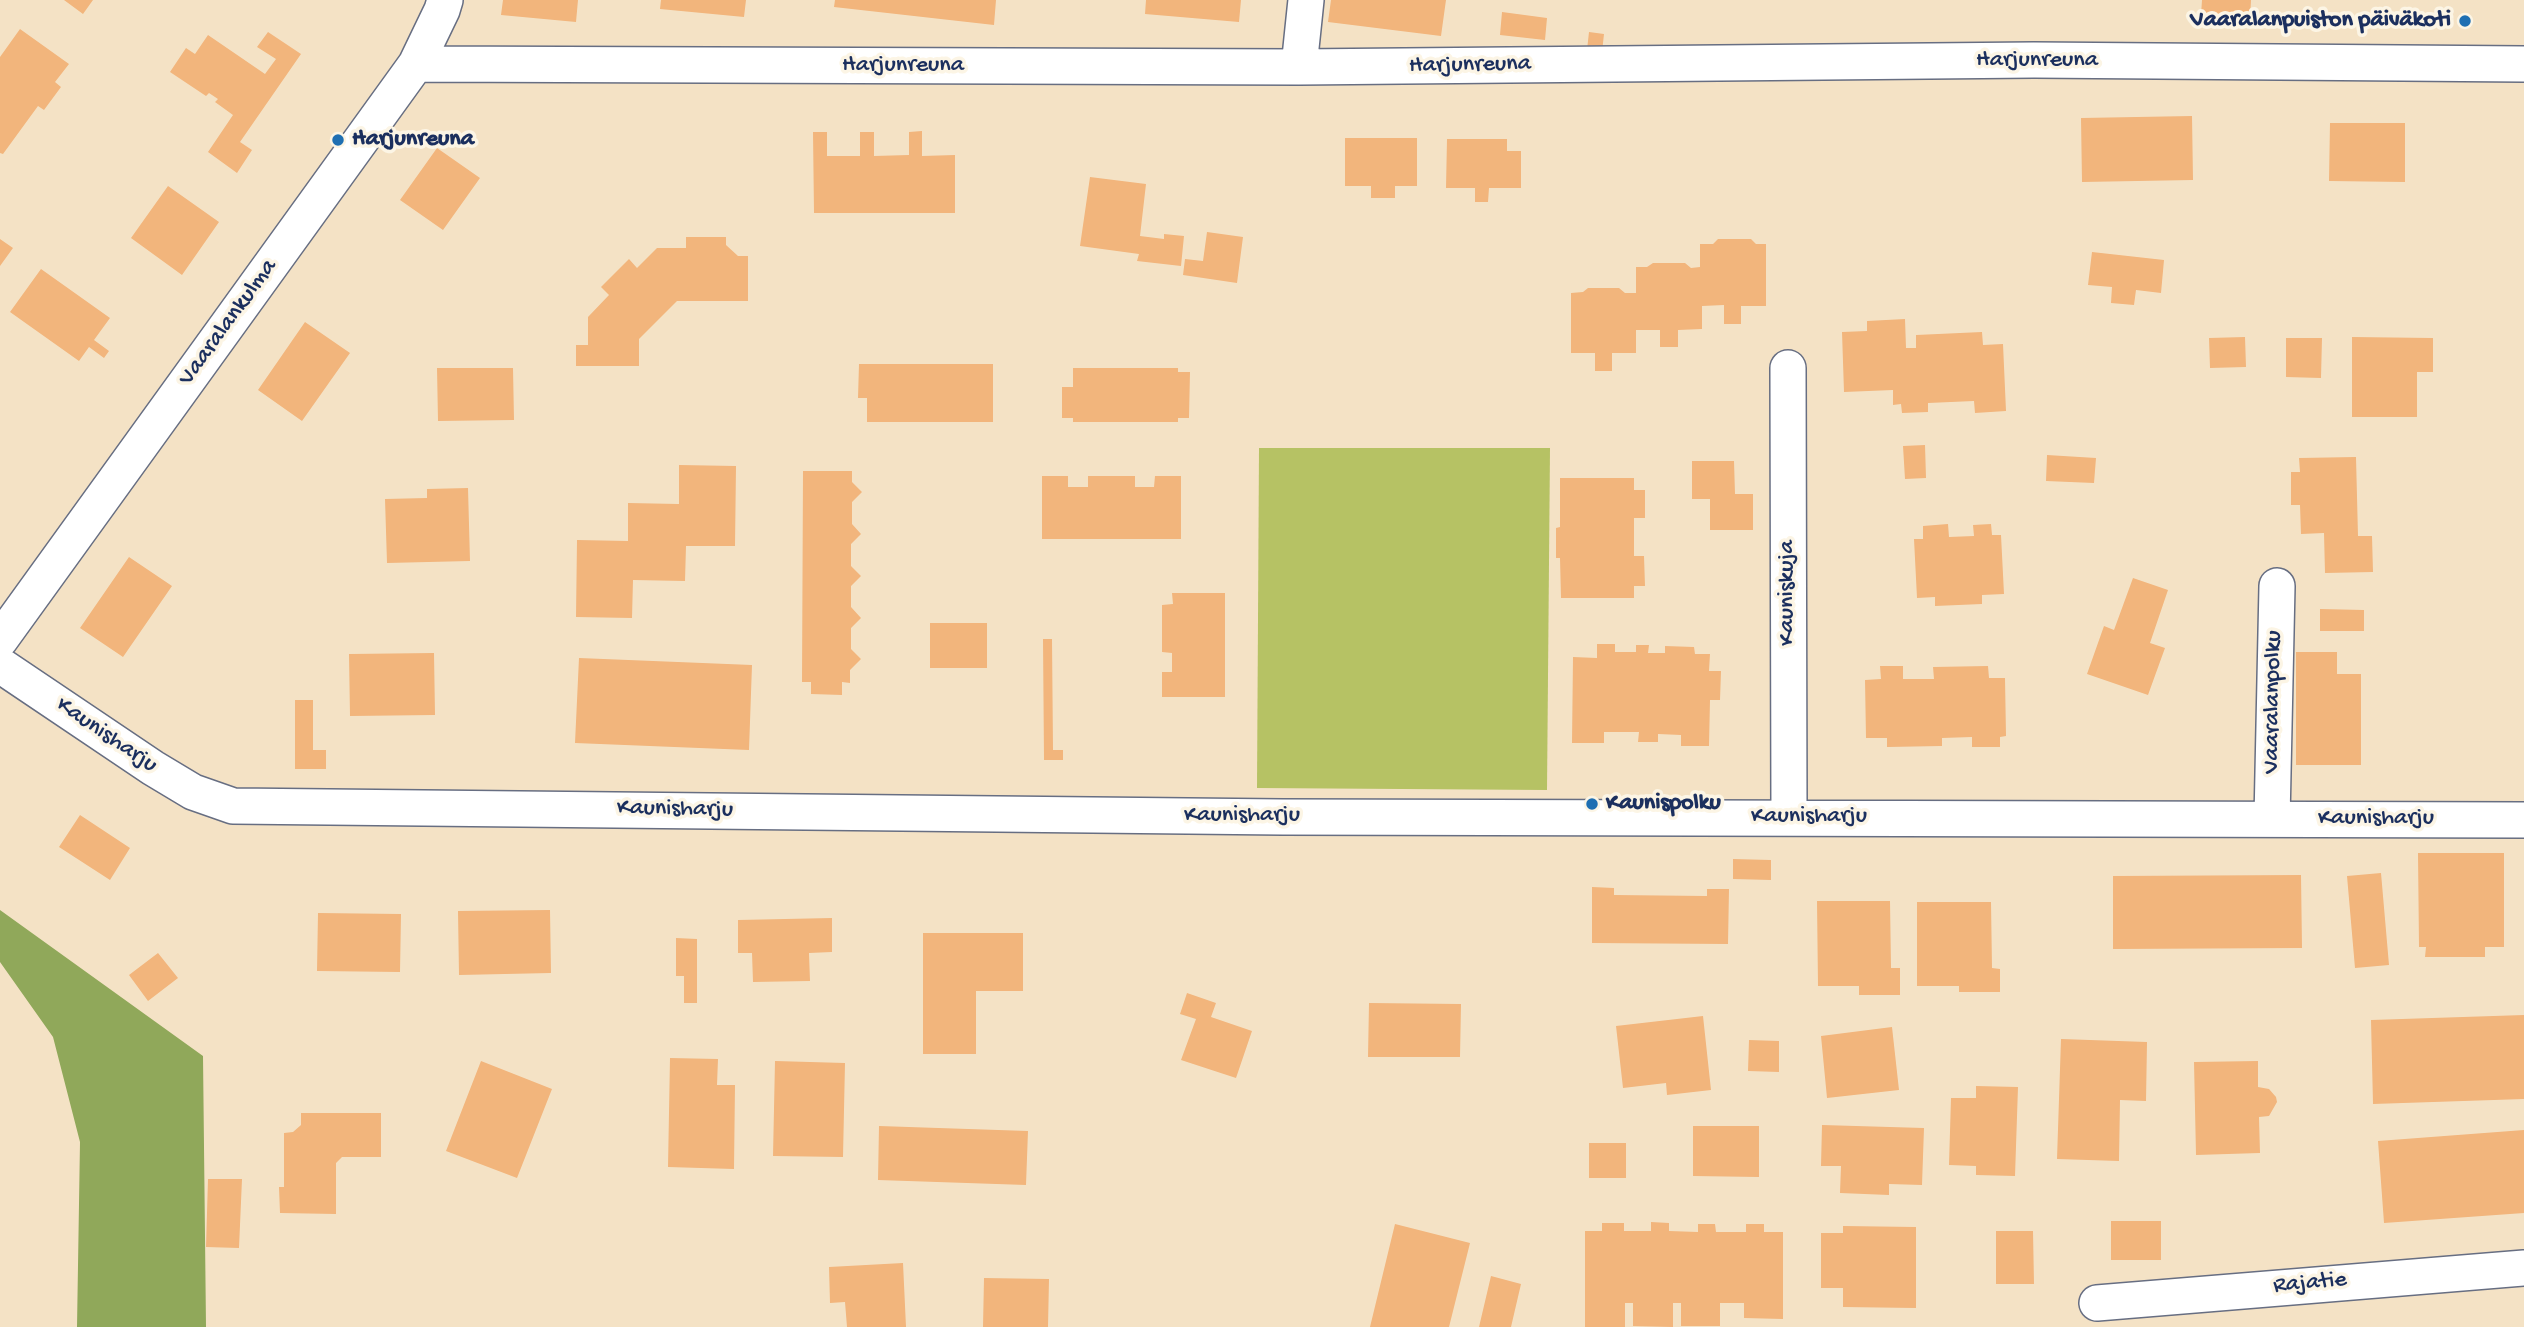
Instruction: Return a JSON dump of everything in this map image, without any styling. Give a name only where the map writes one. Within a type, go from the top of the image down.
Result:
[{"type":"street","name":"Vaaralankulma","points":[[0,640],[416,64],[445,0]]},
{"type":"street","points":[[1299,67],[1306,0]]},
{"type":"street","name":"Harjunreuna","points":[[416,64],[1299,67],[2021,60],[2524,64]]},
{"type":"street","name":"Kauniskuja","points":[[1788,368],[1789,817]]},
{"type":"street","name":"Vaaralanpolku","points":[[2272,819],[2277,586]]},
{"type":"street","name":"Kaunisharju","points":[[0,665],[153,768],[193,792],[233,806],[1283,817],[2524,820]]},
{"type":"street","name":"Rajatie","points":[[2097,1303],[2524,1268]]},
{"type":"green space","points":[[1259,448],[1550,448],[1547,790],[1257,788]]},
{"type":"green space","points":[[0,910],[203,1056],[206,1327],[77,1327],[80,1142],[53,1037],[0,962]]},
{"type":"building","points":[[64,0],[93,0],[83,14]]},
{"type":"building","points":[[503,0],[578,0],[576,22],[501,15]]},
{"type":"building","points":[[661,0],[746,0],[744,17],[660,9]]},
{"type":"building","points":[[835,0],[996,0],[994,25],[834,7]]},
{"type":"building","points":[[1146,0],[1241,0],[1239,22],[1145,14]]},
{"type":"building","points":[[1331,0],[1446,0],[1441,36],[1328,22]]},
{"type":"building","points":[[2202,0],[2251,0],[2250,20],[2201,15]]},
{"type":"building","points":[[1502,12],[1547,18],[1545,40],[1500,35]]},
{"type":"building","points":[[20,29],[69,64],[55,82],[61,87],[44,110],[38,106],[3,154],[0,153],[0,57]]},
{"type":"building","points":[[268,32],[301,54],[240,142],[252,150],[237,173],[208,152],[233,115],[215,102],[218,99],[209,93],[206,96],[170,72],[186,48],[195,54],[208,35],[265,74],[276,59],[257,47]]},
{"type":"building","points":[[1589,32],[1604,34],[1602,52],[1587,50]]},
{"type":"building","points":[[2192,116],[2193,180],[2082,182],[2081,118]]},
{"type":"building","points":[[2330,123],[2405,123],[2405,182],[2329,181]]},
{"type":"building","points":[[922,131],[922,156],[955,155],[955,213],[814,213],[813,132],[827,132],[827,156],[860,156],[860,132],[874,132],[874,156],[909,155],[909,132]]},
{"type":"building","points":[[1345,138],[1417,138],[1417,186],[1395,186],[1395,198],[1371,198],[1371,186],[1345,186]]},
{"type":"building","points":[[1447,139],[1507,139],[1507,151],[1521,151],[1521,188],[1489,188],[1488,202],[1475,202],[1475,188],[1446,188]]},
{"type":"building","points":[[437,148],[480,178],[443,230],[400,200]]},
{"type":"building","points":[[1090,177],[1146,184],[1140,236],[1164,239],[1164,234],[1184,236],[1181,266],[1137,261],[1139,254],[1080,246]]},
{"type":"building","points":[[168,186],[219,222],[182,275],[131,238]]},
{"type":"building","points":[[1207,232],[1243,237],[1237,283],[1183,275],[1185,259],[1203,261]]},
{"type":"building","points":[[686,237],[726,237],[726,245],[738,256],[748,256],[748,301],[677,301],[639,339],[639,366],[576,366],[576,345],[588,345],[588,317],[609,295],[601,287],[629,259],[637,268],[657,248],[686,248]]},
{"type":"building","points":[[0,239],[13,248],[0,266]]},
{"type":"building","points":[[1718,239],[1751,239],[1756,244],[1766,244],[1766,306],[1741,306],[1741,324],[1724,324],[1724,305],[1702,306],[1702,329],[1678,330],[1678,347],[1660,347],[1660,330],[1636,330],[1636,353],[1612,353],[1612,371],[1595,371],[1595,353],[1571,353],[1571,293],[1583,292],[1588,288],[1619,288],[1625,293],[1636,293],[1636,267],[1647,267],[1653,263],[1685,263],[1691,268],[1700,267],[1700,244],[1713,244]]},
{"type":"building","points":[[2092,252],[2164,260],[2161,293],[2136,290],[2134,305],[2111,303],[2112,287],[2088,285]]},
{"type":"building","points":[[41,269],[110,318],[94,340],[109,351],[104,358],[89,347],[79,361],[10,312]]},
{"type":"building","points":[[1905,319],[1906,348],[1916,348],[1916,335],[1982,332],[1983,345],[2003,344],[2006,411],[1975,413],[1974,401],[1928,403],[1928,412],[1902,413],[1901,404],[1893,405],[1893,390],[1844,392],[1842,332],[1867,331],[1867,321]]},
{"type":"building","points":[[305,322],[350,353],[302,421],[258,390]]},
{"type":"building","points":[[2245,337],[2246,367],[2210,368],[2209,338]]},
{"type":"building","points":[[2352,337],[2433,338],[2433,372],[2417,372],[2417,417],[2352,417]]},
{"type":"building","points":[[2286,338],[2322,338],[2321,378],[2286,377]]},
{"type":"building","points":[[859,364],[993,364],[993,422],[867,422],[867,398],[858,398]]},
{"type":"building","points":[[437,368],[513,368],[514,420],[438,421]]},
{"type":"building","points":[[1073,368],[1178,368],[1178,372],[1190,372],[1189,418],[1178,418],[1178,422],[1073,422],[1073,418],[1062,418],[1062,387],[1073,387]]},
{"type":"building","points":[[1925,445],[1926,478],[1905,479],[1903,446]]},
{"type":"building","points":[[2047,455],[2096,458],[2094,483],[2046,481]]},
{"type":"building","points":[[2356,457],[2358,536],[2372,536],[2373,572],[2325,573],[2324,533],[2301,534],[2300,505],[2291,505],[2291,472],[2300,472],[2299,458]]},
{"type":"building","points":[[1692,461],[1734,461],[1735,494],[1753,494],[1753,530],[1710,530],[1710,499],[1692,499]]},
{"type":"building","points":[[679,465],[736,466],[735,546],[686,546],[685,581],[633,580],[632,618],[576,617],[577,540],[628,541],[628,503],[679,504]]},
{"type":"building","points":[[803,471],[852,471],[852,482],[862,492],[852,502],[852,524],[861,534],[851,544],[851,566],[861,576],[851,586],[851,607],[861,618],[851,628],[851,649],[861,659],[850,670],[850,683],[842,682],[842,695],[811,694],[811,682],[802,682]]},
{"type":"building","points":[[1042,476],[1068,476],[1068,487],[1088,487],[1088,476],[1135,476],[1135,487],[1154,487],[1155,476],[1181,476],[1181,539],[1042,539]]},
{"type":"building","points":[[1560,478],[1634,478],[1634,490],[1645,490],[1645,518],[1634,518],[1634,556],[1644,556],[1645,586],[1634,586],[1634,598],[1561,598],[1560,558],[1556,558],[1556,528],[1560,527]]},
{"type":"building","points":[[468,488],[470,561],[387,563],[385,499],[427,498],[427,489]]},
{"type":"building","points":[[1948,524],[1949,537],[1974,536],[1973,525],[1991,524],[1992,535],[2001,535],[2004,594],[1982,595],[1982,604],[1935,606],[1935,597],[1917,598],[1914,539],[1923,539],[1923,526]]},
{"type":"building","points":[[129,557],[172,586],[123,657],[80,628]]},
{"type":"building","points":[[2133,578],[2168,590],[2150,643],[2165,648],[2148,695],[2087,674],[2104,626],[2114,630]]},
{"type":"building","points":[[1172,593],[1225,593],[1225,697],[1162,697],[1162,672],[1172,672],[1172,653],[1162,652],[1162,605],[1173,604]]},
{"type":"building","points":[[2320,609],[2364,610],[2364,631],[2320,631]]},
{"type":"building","points":[[930,623],[987,623],[987,668],[930,668]]},
{"type":"building","points":[[1043,639],[1052,639],[1053,750],[1063,750],[1063,760],[1044,760]]},
{"type":"building","points":[[1597,644],[1615,644],[1615,652],[1636,652],[1636,645],[1649,645],[1648,653],[1665,653],[1665,646],[1694,647],[1695,654],[1710,654],[1709,671],[1721,671],[1720,700],[1710,700],[1709,746],[1681,746],[1681,735],[1658,734],[1658,742],[1638,742],[1639,732],[1604,732],[1604,743],[1572,743],[1573,657],[1597,658]]},
{"type":"building","points":[[2296,652],[2337,652],[2337,674],[2361,674],[2361,765],[2296,765]]},
{"type":"building","points":[[434,653],[435,715],[350,716],[349,654]]},
{"type":"building","points":[[579,658],[752,665],[749,750],[575,743]]},
{"type":"building","points":[[1880,666],[1903,666],[1903,679],[1934,679],[1933,667],[1988,666],[1989,678],[2005,678],[2006,736],[2000,737],[2000,747],[1972,747],[1972,737],[1942,738],[1942,746],[1887,747],[1887,738],[1866,738],[1865,680],[1881,679]]},
{"type":"building","points":[[295,700],[313,700],[313,750],[326,750],[326,769],[295,769]]},
{"type":"building","points":[[80,815],[130,848],[110,880],[59,847]]},
{"type":"building","points":[[2418,853],[2504,853],[2504,947],[2485,947],[2485,957],[2425,957],[2426,947],[2419,947]]},
{"type":"building","points":[[1733,859],[1771,860],[1771,880],[1733,879]]},
{"type":"building","points":[[2381,873],[2389,965],[2355,968],[2347,876]]},
{"type":"building","points":[[2301,875],[2302,948],[2113,949],[2113,876]]},
{"type":"building","points":[[1592,887],[1614,888],[1614,895],[1707,896],[1707,889],[1729,889],[1728,944],[1592,943]]},
{"type":"building","points":[[1817,901],[1890,901],[1891,968],[1900,968],[1900,995],[1859,995],[1859,986],[1818,986]]},
{"type":"building","points":[[1917,902],[1991,902],[1992,968],[2000,969],[2000,992],[1959,992],[1959,986],[1917,986]]},
{"type":"building","points":[[550,910],[551,973],[459,975],[458,911]]},
{"type":"building","points":[[318,913],[401,914],[400,972],[317,971]]},
{"type":"building","points":[[832,918],[832,952],[809,953],[810,981],[753,982],[752,953],[738,953],[738,920]]},
{"type":"building","points":[[923,933],[1023,933],[1023,991],[976,991],[976,1054],[923,1054]]},
{"type":"building","points":[[676,938],[697,939],[697,1003],[684,1003],[684,976],[676,976]]},
{"type":"building","points":[[158,953],[178,978],[148,1001],[129,975]]},
{"type":"building","points":[[1187,993],[1216,1003],[1211,1017],[1252,1031],[1236,1078],[1181,1060],[1196,1019],[1180,1014]]},
{"type":"building","points":[[1369,1003],[1461,1004],[1460,1057],[1368,1057]]},
{"type":"building","points":[[2524,1015],[2524,1099],[2373,1104],[2371,1020]]},
{"type":"building","points":[[1703,1016],[1711,1090],[1667,1095],[1666,1083],[1623,1088],[1616,1026]]},
{"type":"building","points":[[1892,1027],[1899,1090],[1827,1098],[1821,1036]]},
{"type":"building","points":[[2061,1039],[2147,1042],[2146,1101],[2120,1100],[2119,1161],[2057,1159]]},
{"type":"building","points":[[1749,1040],[1779,1041],[1779,1072],[1748,1071]]},
{"type":"building","points":[[670,1058],[718,1059],[717,1085],[735,1085],[734,1169],[668,1167]]},
{"type":"building","points":[[481,1061],[552,1089],[517,1178],[446,1151]]},
{"type":"building","points":[[775,1061],[845,1063],[843,1157],[773,1156]]},
{"type":"building","points":[[2258,1061],[2258,1087],[2269,1089],[2277,1102],[2269,1116],[2259,1117],[2260,1153],[2196,1155],[2194,1062]]},
{"type":"building","points":[[1976,1086],[2018,1087],[2015,1176],[1976,1175],[1976,1166],[1949,1165],[1951,1098],[1976,1098]]},
{"type":"building","points":[[301,1113],[381,1113],[381,1157],[342,1157],[336,1163],[336,1214],[280,1213],[279,1187],[284,1187],[284,1133],[293,1132],[301,1125]]},
{"type":"building","points":[[1822,1125],[1924,1128],[1922,1185],[1889,1184],[1889,1195],[1840,1193],[1841,1166],[1821,1166]]},
{"type":"building","points":[[879,1126],[1028,1131],[1026,1185],[878,1180]]},
{"type":"building","points":[[1693,1126],[1759,1126],[1759,1177],[1693,1176]]},
{"type":"building","points":[[2524,1130],[2524,1213],[2384,1223],[2378,1141]]},
{"type":"building","points":[[1589,1143],[1626,1143],[1626,1178],[1589,1178]]},
{"type":"building","points":[[208,1179],[242,1179],[239,1248],[206,1247]]},
{"type":"building","points":[[2111,1221],[2161,1221],[2161,1260],[2111,1260]]},
{"type":"building","points":[[1651,1222],[1669,1223],[1669,1231],[1698,1232],[1698,1224],[1715,1224],[1716,1232],[1746,1232],[1746,1224],[1764,1224],[1764,1232],[1783,1232],[1783,1319],[1744,1318],[1744,1303],[1720,1303],[1720,1326],[1681,1326],[1681,1303],[1673,1303],[1673,1327],[1633,1326],[1633,1303],[1625,1303],[1625,1327],[1585,1327],[1585,1231],[1602,1231],[1602,1223],[1624,1223],[1624,1231],[1651,1231]]},
{"type":"building","points":[[1395,1224],[1470,1243],[1449,1327],[1370,1327]]},
{"type":"building","points":[[1843,1226],[1916,1227],[1916,1308],[1843,1307],[1843,1288],[1821,1288],[1821,1233],[1843,1233]]},
{"type":"building","points":[[1996,1231],[2033,1231],[2034,1284],[1996,1284]]},
{"type":"building","points":[[903,1263],[906,1327],[847,1327],[845,1302],[830,1303],[829,1267]]},
{"type":"building","points":[[1491,1276],[1521,1284],[1511,1327],[1479,1327]]},
{"type":"building","points":[[984,1278],[1049,1279],[1048,1327],[983,1327]]},
{"type":"place","name":"Vaaralanpuiston päiväkoti","points":[[2465,21]]},
{"type":"place","name":"Harjunreuna","points":[[338,140]]},
{"type":"place","name":"Kaunispolku","points":[[1592,804]]}]
